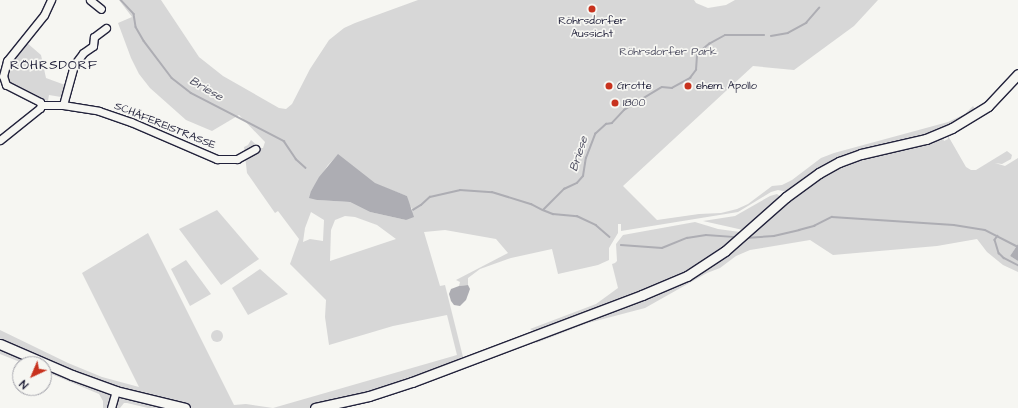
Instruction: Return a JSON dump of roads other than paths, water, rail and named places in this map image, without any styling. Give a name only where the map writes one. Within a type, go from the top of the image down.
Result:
[{"type":"main road","points":[[315,408],[369,396],[412,382],[634,298],[693,273],[725,251],[796,189],[827,168],[861,154],[926,138],[952,128],[972,117],[1000,95],[1018,74]]},
{"type":"main road","points":[[0,344],[72,375],[116,391],[185,408]]},
{"type":"street","points":[[0,140],[40,108],[41,105],[35,99],[6,85],[3,76],[7,62],[44,15],[51,0]]},
{"type":"street","points":[[90,0],[100,9]]},
{"type":"street","points":[[63,105],[74,65],[83,53],[94,46],[94,37],[106,28]]},
{"type":"street","name":"SCHÄFEREISTRASSE","points":[[41,105],[63,105],[99,111],[129,121],[217,159],[237,158],[255,149]]},
{"type":"street","points":[[111,408],[116,391]]},
{"type":"waterway","name":"Briese","points":[[121,0],[134,14],[136,27],[144,41],[172,78],[191,93],[284,141],[296,159],[306,168]]},
{"type":"waterway","name":"Briese","points":[[771,36],[788,33],[806,23],[819,8]]},
{"type":"waterway","name":"Briese","points":[[413,210],[430,197],[460,190],[492,192],[531,204],[543,210],[564,189],[577,183],[583,176],[586,158],[595,134],[606,124],[612,123],[624,110],[662,87],[672,88],[690,78],[696,70],[697,54],[709,44],[725,35],[764,35]]},
{"type":"waterway","points":[[543,210],[553,214],[577,216],[596,225],[610,237]]},
{"type":"waterway","points":[[746,238],[774,236],[799,230],[814,226],[832,217],[954,225],[985,230],[1018,247]]},
{"type":"waterway","points":[[621,245],[662,248],[687,238],[706,235],[736,237]]},
{"type":"waterway","points":[[998,236],[995,240],[999,253],[1004,258],[1018,265]]},
{"type":"place","name":"Röhrsdorfer Aussicht","points":[[592,9]]},
{"type":"place","name":"Grotte","points":[[609,86]]},
{"type":"place","name":"ehem. Apollo","points":[[688,86]]},
{"type":"place","name":"1800","points":[[615,103]]},
{"type":"district","name":"RÖHRSDORF","points":[[54,65]]},
{"type":"park label","name":"Röhrsdorfer Park","points":[[668,52]]}]
